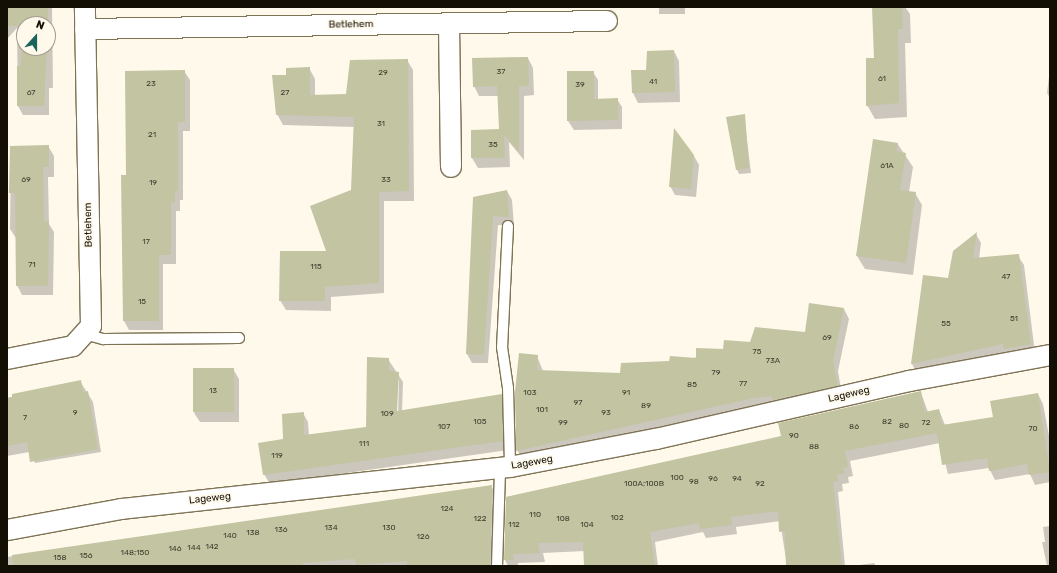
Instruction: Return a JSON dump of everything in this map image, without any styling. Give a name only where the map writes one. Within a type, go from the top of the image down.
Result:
[{"type":"street","name":"Betlehem","points":[[7,359],[73,346],[91,326],[85,7]]},
{"type":"street","name":"Betlehem","points":[[85,29],[607,21]]},
{"type":"street","points":[[449,24],[451,167]]},
{"type":"street","name":"Lageweg","points":[[7,530],[121,509],[505,468],[656,439],[909,381],[1050,355]]},
{"type":"lane","points":[[497,566],[505,468],[508,388],[502,347],[508,226]]},
{"type":"lane","points":[[84,334],[103,339],[239,338]]},
{"type":"building","points":[[7,7],[48,7],[48,16],[16,16],[16,26],[7,26]]},
{"type":"building","points":[[872,7],[902,7],[903,29],[898,29],[899,103],[866,106],[866,58],[874,58]]},
{"type":"building","points":[[674,50],[675,92],[632,93],[631,70],[646,70],[647,51]]},
{"type":"building","points":[[22,56],[47,56],[44,106],[17,106],[17,66],[21,66]]},
{"type":"building","points":[[528,57],[529,86],[519,86],[519,152],[504,135],[505,158],[471,158],[471,130],[499,129],[497,86],[473,87],[472,58]]},
{"type":"building","points":[[408,59],[409,191],[379,192],[379,283],[325,287],[325,301],[279,301],[280,251],[326,251],[310,206],[351,190],[354,117],[276,115],[272,75],[286,75],[286,68],[310,67],[310,95],[346,94],[350,60]]},
{"type":"building","points":[[185,70],[185,122],[178,122],[178,191],[175,191],[175,202],[171,203],[171,255],[159,255],[159,321],[123,321],[121,175],[126,175],[125,71]]},
{"type":"building","points":[[567,71],[594,71],[594,99],[618,98],[618,120],[567,121]]},
{"type":"building","points":[[745,114],[749,168],[736,170],[726,117]]},
{"type":"building","points":[[674,128],[694,155],[691,189],[669,187]]},
{"type":"building","points":[[873,139],[898,143],[896,151],[906,153],[900,190],[916,192],[906,263],[856,256]]},
{"type":"building","points":[[49,145],[49,167],[43,167],[44,221],[49,221],[48,286],[16,286],[15,193],[9,193],[10,146]]},
{"type":"building","points":[[507,190],[509,217],[493,216],[484,355],[466,354],[473,197]]},
{"type":"building","points":[[977,232],[973,258],[1019,254],[1031,344],[1004,349],[1003,344],[911,364],[923,275],[948,278],[953,251]]},
{"type":"building","points":[[809,303],[844,308],[833,361],[838,386],[773,400],[772,396],[754,398],[516,451],[515,392],[519,353],[538,355],[537,370],[620,373],[621,363],[669,361],[670,356],[696,358],[696,348],[723,349],[724,340],[750,342],[755,327],[805,332]]},
{"type":"building","points":[[367,357],[389,358],[389,371],[399,372],[397,411],[502,394],[503,441],[263,475],[258,443],[283,439],[282,414],[304,412],[304,435],[366,427]]},
{"type":"building","points":[[193,368],[234,368],[234,412],[193,412]]},
{"type":"building","points":[[81,380],[83,392],[88,391],[98,449],[30,462],[27,442],[7,446],[7,398],[12,397],[12,394]]},
{"type":"building","points":[[921,391],[925,412],[939,409],[942,425],[993,417],[990,401],[1038,393],[1050,472],[1029,475],[1027,464],[989,471],[987,458],[942,465],[937,433],[845,451],[848,467],[843,468],[845,473],[837,475],[838,481],[833,482],[842,566],[786,566],[785,531],[779,532],[778,511],[731,517],[732,525],[700,529],[699,523],[650,532],[655,566],[584,566],[583,542],[538,543],[540,553],[513,554],[513,560],[504,560],[506,497],[781,436],[778,423]]},
{"type":"building","points":[[492,485],[490,566],[407,566],[407,561],[356,565],[355,559],[303,563],[303,566],[13,566],[12,555]]}]
